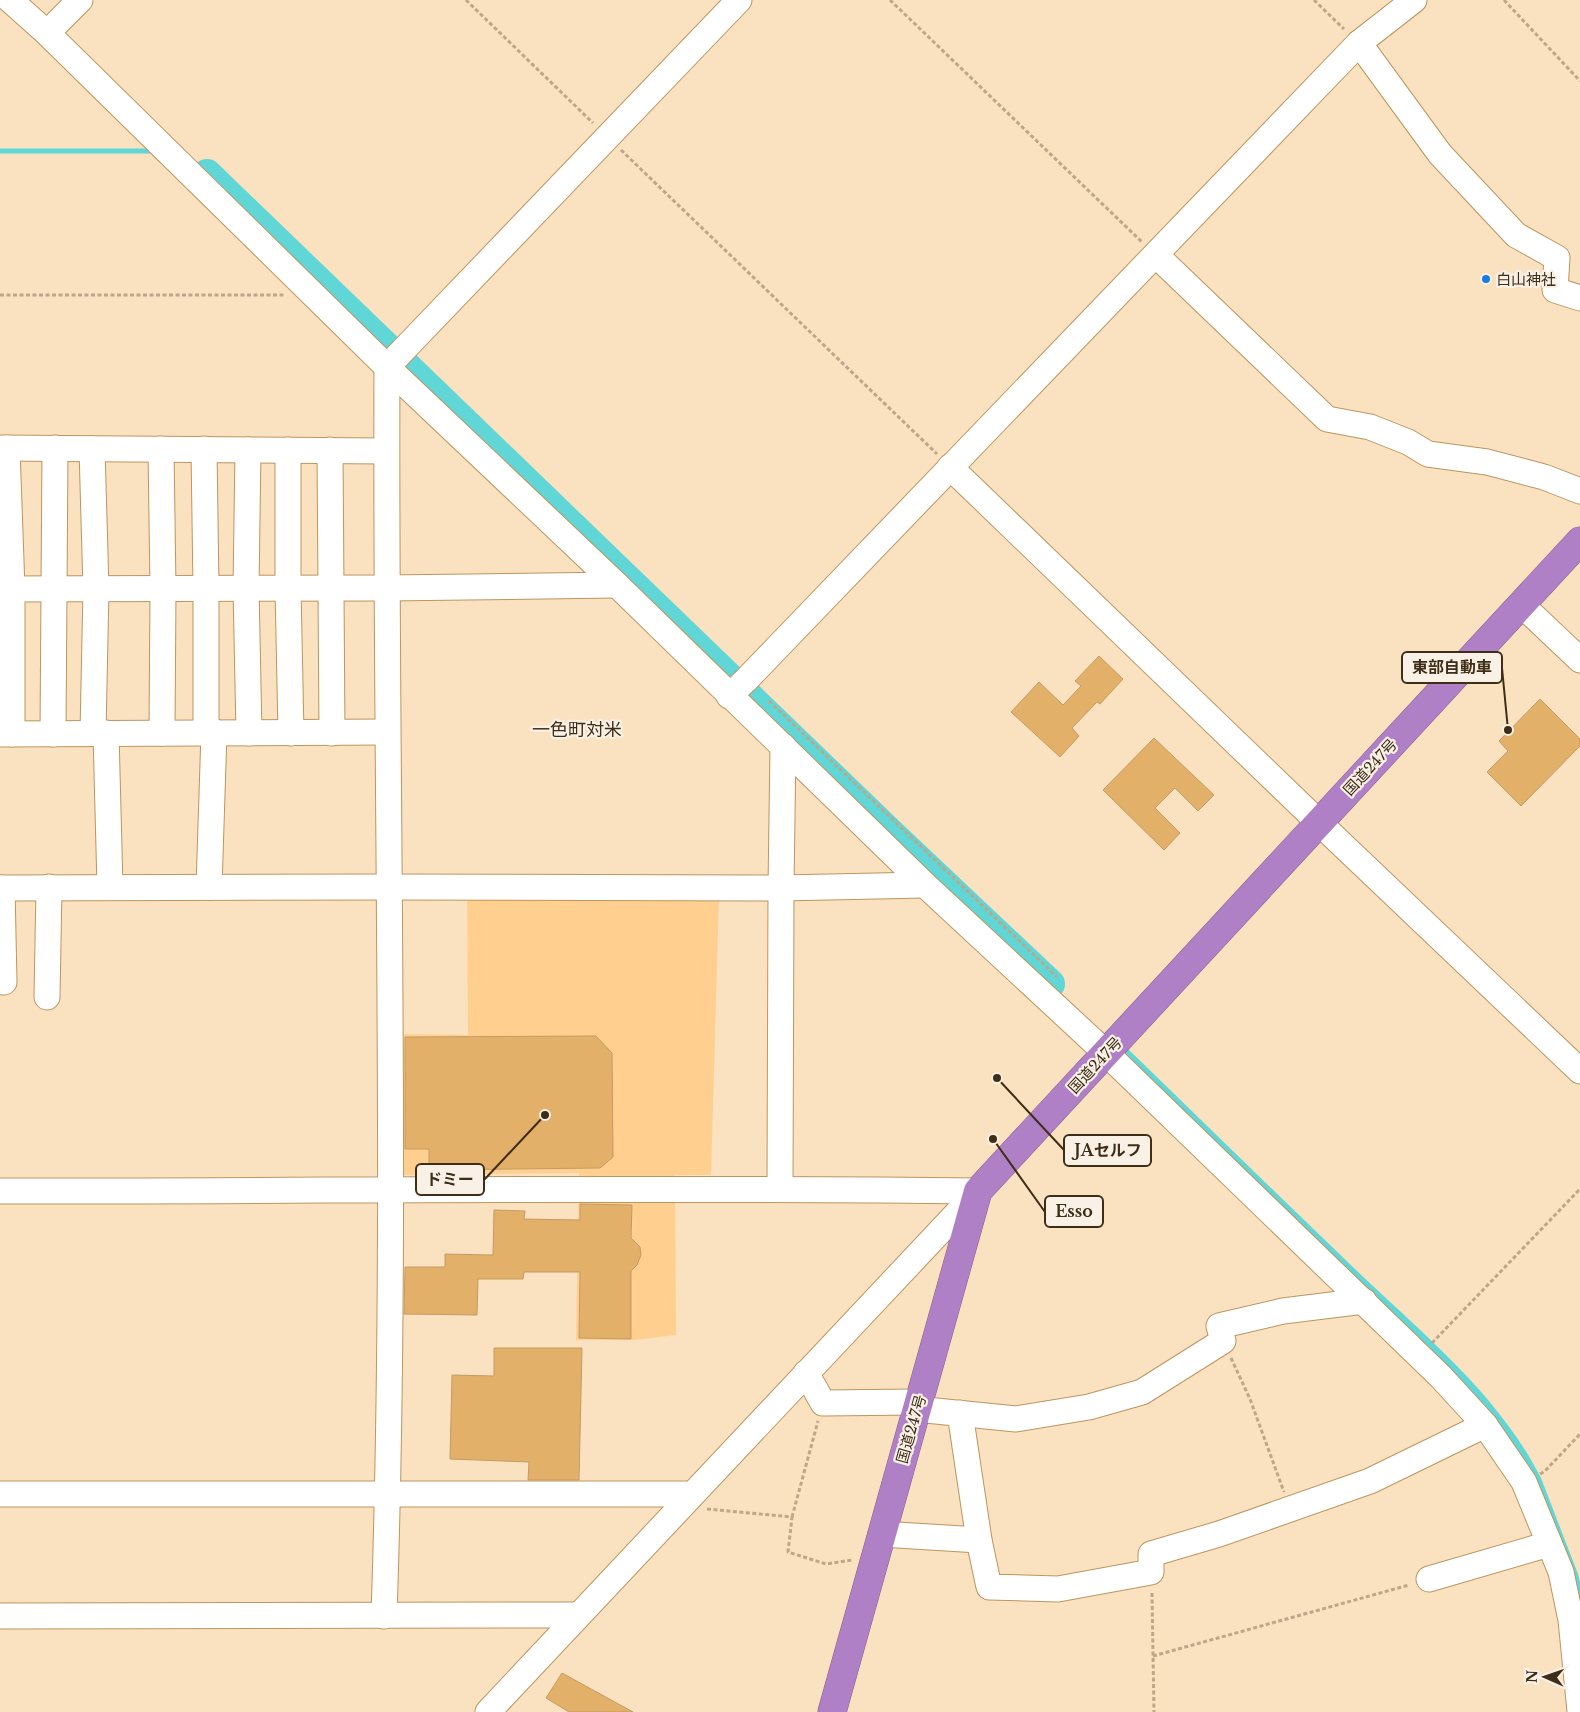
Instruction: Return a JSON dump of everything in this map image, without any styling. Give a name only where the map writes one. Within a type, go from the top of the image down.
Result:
[{"type":"highway","name":"国道247号","points":[[832,1712],[978,1190],[1580,541]]},
{"type":"street","points":[[53,27],[80,0]]},
{"type":"street","points":[[384,1616],[388,1493],[391,1191],[386,451],[394,359],[739,0]]},
{"type":"street","points":[[738,688],[1359,43],[1414,0]]},
{"type":"street","points":[[7,1],[53,27],[314,296],[394,359],[617,585],[738,688],[783,746],[925,885],[1106,1054],[1364,1301],[1420,1356],[1485,1425],[1524,1482],[1561,1572],[1571,1620],[1580,1711]]},
{"type":"street","points":[[1359,43],[1440,154],[1516,235],[1557,258],[1555,290],[1580,298]]},
{"type":"street","points":[[1156,255],[1327,419],[1370,427],[1408,442],[1428,454],[1487,462],[1544,477],[1580,491]]},
{"type":"street","points":[[386,451],[3,448],[6,589],[6,734],[387,732]]},
{"type":"street","points":[[53,734],[54,448]]},
{"type":"street","points":[[92,449],[99,733],[110,887]]},
{"type":"street","points":[[161,449],[163,589],[162,733]]},
{"type":"street","points":[[204,450],[206,724],[214,733],[209,887]]},
{"type":"street","points":[[248,450],[246,588],[249,733]]},
{"type":"street","points":[[288,450],[291,733]]},
{"type":"street","points":[[330,450],[332,733]]},
{"type":"street","points":[[950,467],[1318,823],[1580,1071]]},
{"type":"street","points":[[6,589],[617,585]]},
{"type":"street","points":[[1522,605],[1580,660]]},
{"type":"street","points":[[780,1188],[783,746]]},
{"type":"street","points":[[4,982],[1,888],[781,888],[925,885]]},
{"type":"street","points":[[47,997],[48,887]]},
{"type":"street","points":[[0,1190],[391,1191],[780,1188],[978,1190]]},
{"type":"street","points":[[488,1712],[978,1190]]},
{"type":"street","points":[[806,1373],[823,1403],[917,1406],[1016,1419],[1089,1407],[1142,1392],[1223,1341],[1219,1326],[1283,1311],[1364,1301]]},
{"type":"street","points":[[960,1413],[979,1540],[989,1587],[1058,1589],[1151,1572],[1151,1554],[1219,1534],[1370,1481],[1485,1425]]},
{"type":"street","points":[[0,1494],[388,1493],[686,1500]]},
{"type":"street","points":[[881,1534],[979,1540]]},
{"type":"street","points":[[1429,1580],[1549,1544]]},
{"type":"street","points":[[0,1616],[578,1615]]},
{"type":"path","points":[[466,0],[950,467]]},
{"type":"path","points":[[890,0],[1156,255]]},
{"type":"path","points":[[1314,0],[1359,43]]},
{"type":"path","points":[[1504,0],[1580,82]]},
{"type":"path","points":[[0,295],[314,296]]},
{"type":"path","points":[[738,688],[1061,980]]},
{"type":"path","points":[[1420,1356],[1580,1189]]},
{"type":"path","points":[[1223,1341],[1250,1399],[1290,1509]]},
{"type":"path","points":[[823,1403],[792,1517],[788,1552],[826,1564],[852,1560]]},
{"type":"path","points":[[1524,1482],[1545,1471],[1580,1434]]},
{"type":"path","points":[[686,1500],[792,1517]]},
{"type":"path","points":[[1151,1572],[1154,1712]]},
{"type":"path","points":[[1153,1656],[1429,1580]]},
{"type":"shaded area","points":[[467,892],[719,895],[711,1175],[675,1175],[676,1335],[634,1340],[576,1340],[579,1173],[395,1175],[396,1034],[468,1035]]},
{"type":"water","points":[[1128,1049],[1433,1342],[1504,1419],[1524,1448],[1541,1478],[1578,1574],[1580,1582],[1580,1655],[1532,1484],[1120,1058]]},
{"type":"building","points":[[1099,656],[1123,679],[1100,704],[1097,702],[1072,728],[1079,736],[1060,757],[1011,712],[1039,682],[1063,705],[1081,686],[1075,681]]},
{"type":"building","points":[[1540,699],[1580,739],[1580,746],[1521,806],[1487,772],[1508,751],[1499,741]]},
{"type":"building","points":[[1154,738],[1214,795],[1198,811],[1175,788],[1155,808],[1180,833],[1164,850],[1103,790]]},
{"type":"building","points":[[596,1036],[612,1053],[613,1157],[600,1168],[429,1170],[429,1149],[405,1149],[405,1037]]},
{"type":"building","points":[[580,1204],[632,1205],[631,1238],[640,1247],[641,1255],[637,1265],[631,1271],[631,1339],[579,1338],[580,1272],[524,1272],[523,1279],[478,1279],[477,1315],[404,1314],[405,1267],[445,1267],[445,1254],[493,1255],[494,1210],[525,1211],[524,1219],[580,1220]]},
{"type":"building","points":[[494,1348],[582,1348],[579,1480],[528,1480],[529,1462],[450,1459],[452,1375],[494,1376]]},
{"type":"building","points":[[562,1673],[633,1712],[569,1712],[546,1698]]},
{"type":"waterway","points":[[0,151],[154,151]]},
{"type":"waterway","points":[[207,174],[891,834],[1050,984]]},
{"type":"place","name":"白山神社","points":[[1486,279]]},
{"type":"place","name":"東部自動車","points":[[1508,730]]},
{"type":"place","name":"JAセルフ","points":[[997,1078]]},
{"type":"place","name":"ドミー","points":[[545,1115]]},
{"type":"place","name":"Esso","points":[[993,1139]]},
{"type":"district","name":"一色町対米","points":[[577,730]]}]
